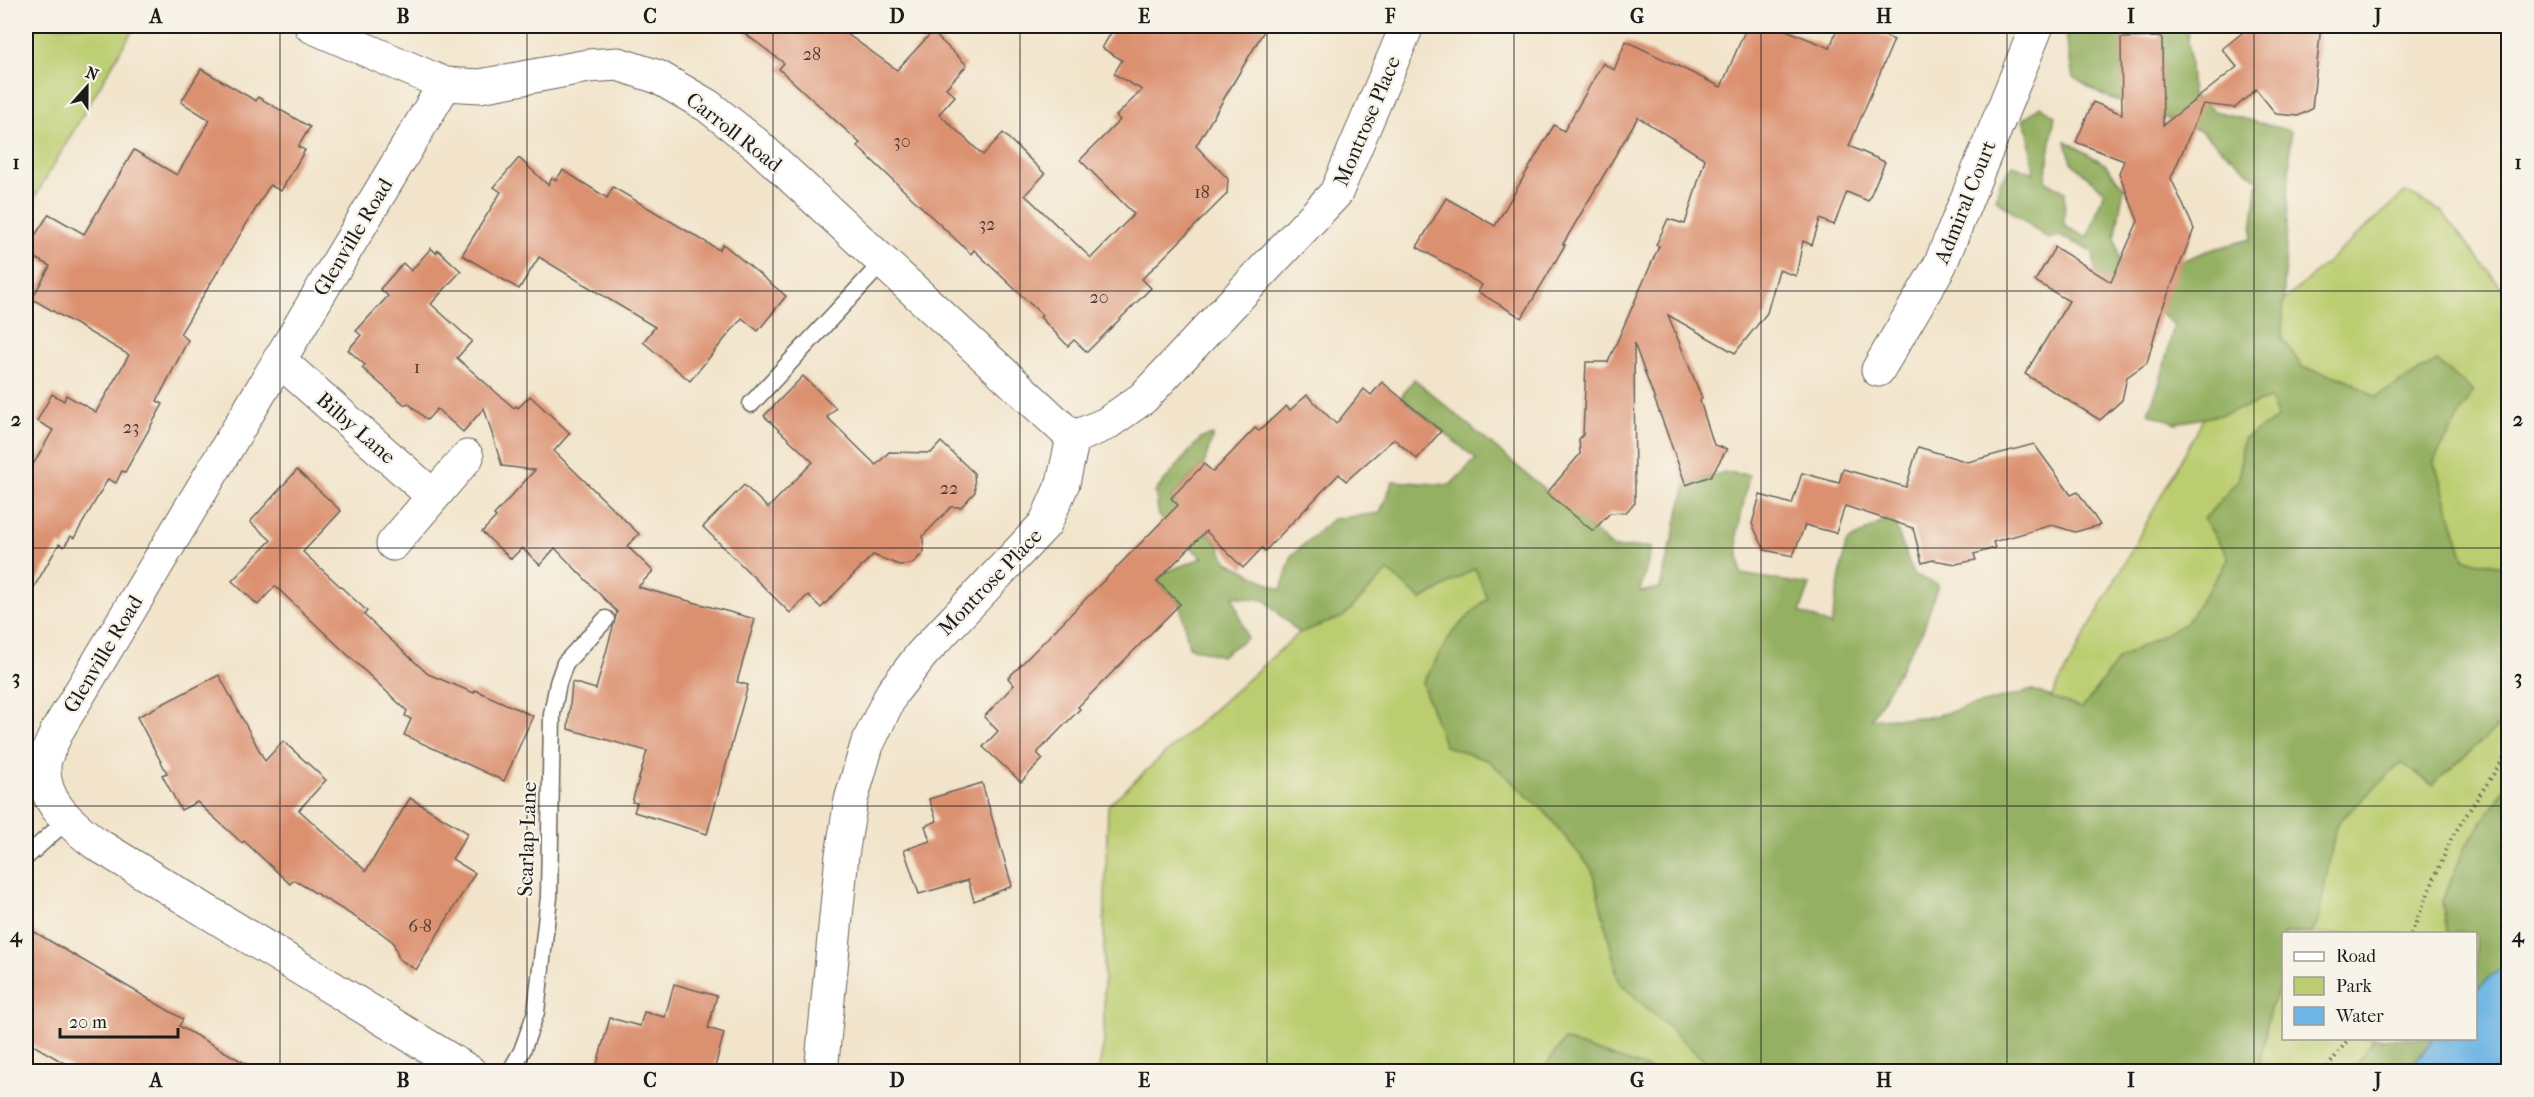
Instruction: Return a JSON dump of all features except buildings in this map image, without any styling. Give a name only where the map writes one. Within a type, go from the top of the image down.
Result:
[{"type":"street","name":"Carroll Road","points":[[311,26],[445,84],[480,86],[588,66],[618,64],[658,77],[708,106],[756,144],[1073,438]]},
{"type":"street","name":"Montrose Place","points":[[821,1071],[842,855],[851,800],[867,745],[892,693],[922,654],[1046,525],[1062,483],[1073,438],[1106,424],[1143,398],[1336,193],[1407,26]]},
{"type":"street","name":"Admiral Court","points":[[1878,370],[1940,265],[2037,26]]},
{"type":"street","name":"Glenville Road","points":[[445,84],[57,731],[36,785],[67,820],[95,843],[470,1071]]},
{"type":"street","name":"Bilby Lane","points":[[279,360],[433,496]]},
{"type":"street","points":[[393,544],[467,457]]},
{"type":"lane","points":[[751,404],[883,262]]},
{"type":"lane","name":"Scarlap Lane","points":[[510,1071],[522,1051],[536,1012],[549,897],[552,714],[558,683],[565,663],[606,620]]},
{"type":"lane","points":[[26,857],[67,820]]},
{"type":"path","points":[[2411,932],[2452,837],[2508,752]]},
{"type":"path","points":[[2324,1071],[2347,1040]]},
{"type":"green space","points":[[26,26],[135,26],[26,212]]},
{"type":"green space","points":[[2065,26],[2122,26],[2122,82],[2162,81],[2161,26],[2187,26],[2192,95],[2215,111],[2291,131],[2282,337],[2302,367],[2346,379],[2376,397],[2437,361],[2473,391],[2434,461],[2464,559],[2508,567],[2508,718],[2432,785],[2401,762],[2336,825],[2318,922],[2313,932],[2282,932],[2282,985],[2270,1007],[2259,1071],[1719,1071],[1711,1067],[1619,982],[1592,870],[1545,812],[1489,761],[1445,746],[1422,683],[1452,633],[1487,598],[1475,568],[1422,600],[1388,571],[1343,617],[1299,633],[1265,600],[1233,596],[1247,638],[1221,656],[1189,647],[1180,604],[1157,581],[1166,572],[1202,558],[1159,516],[1155,492],[1201,438],[1213,435],[1204,464],[1171,498],[1219,545],[1226,561],[1281,590],[1292,555],[1333,519],[1380,513],[1393,481],[1450,485],[1476,459],[1401,397],[1414,379],[1614,548],[1652,547],[1640,592],[1660,588],[1686,485],[1724,472],[1749,475],[1737,536],[1741,574],[1810,585],[1800,612],[1831,626],[1846,543],[1892,516],[1913,574],[1938,585],[1923,630],[1871,719],[1930,717],[2033,690],[2082,709],[2119,658],[2186,623],[2229,558],[2204,519],[2239,479],[2243,439],[2278,418],[2270,399],[2221,415],[2176,423],[2148,413],[2160,382],[2174,325],[2159,312],[2129,299],[2095,271],[2093,251],[2059,236],[2048,239],[1996,199],[2000,182],[2013,165],[2034,173],[2028,132],[2023,120],[2040,106],[2055,116],[2045,180],[2065,192],[2064,226],[2088,238],[2104,191],[2071,162],[2066,141],[2105,164],[2124,188],[2115,238],[2120,262],[2181,261],[2251,239],[2258,180],[2201,131],[2100,94],[2073,77]]},
{"type":"green space","points":[[2406,192],[2442,212],[2508,296],[2508,962],[2477,989],[2477,932],[2282,932],[2282,1040],[2433,1040],[2406,1071],[1098,1072],[1104,1043],[1104,930],[1108,805],[1299,633],[1376,557],[1534,518],[1471,718],[1836,721],[2043,712],[2253,328]]},
{"type":"green space","points":[[2508,783],[2508,962],[2477,989],[2477,932],[2446,932],[2442,901],[2464,849]]},
{"type":"green space","points":[[1564,1040],[1655,1071],[1542,1071]]},
{"type":"green space","points":[[2373,1040],[2433,1040],[2406,1071],[2351,1071]]},
{"type":"water","points":[[2508,962],[2508,1071],[2406,1071],[2433,1040],[2477,1040],[2477,989]]}]
